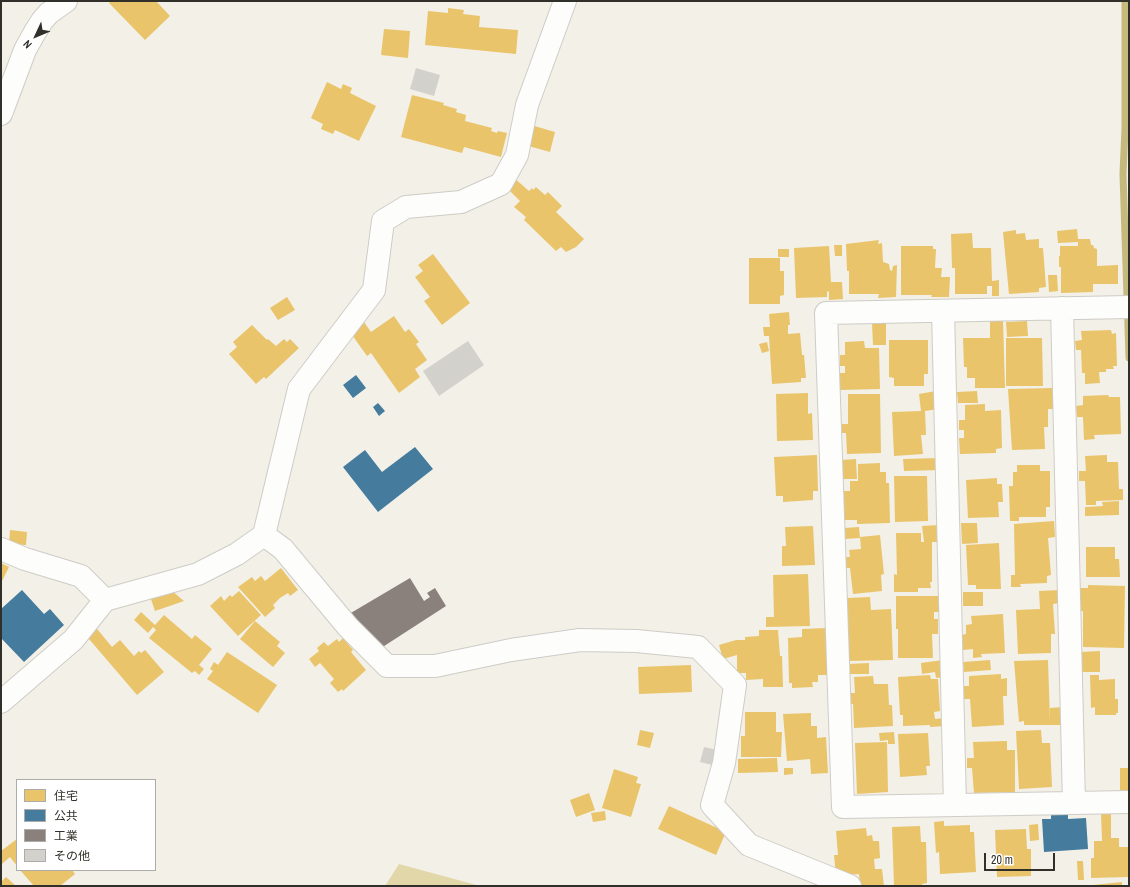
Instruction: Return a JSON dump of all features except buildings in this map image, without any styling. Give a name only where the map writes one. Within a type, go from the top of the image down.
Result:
[{"type":"street","points":[[1,114],[25,50],[35,32],[49,13],[66,1]]},
{"type":"street","points":[[1,702],[73,640],[106,600],[198,574],[237,554],[264,535],[299,389],[374,290],[383,221],[406,207],[462,202],[501,184],[517,155],[527,105],[565,1]]},
{"type":"street","points":[[1125,307],[826,313],[843,807],[1129,802]]},
{"type":"street","points":[[1062,308],[1074,803]]},
{"type":"street","points":[[943,310],[955,805]]},
{"type":"street","points":[[264,535],[283,549],[348,627],[387,666],[435,666],[511,650],[580,640],[636,641],[698,647],[735,685],[724,763],[712,805],[749,845],[850,886]]},
{"type":"street","points":[[1,549],[25,559],[81,576],[106,600]]},
{"type":"shaded area","points":[[399,864],[480,886],[385,886]]},
{"type":"waterway","points":[[1125,1],[1125,129],[1123,174],[1129,358]]}]
